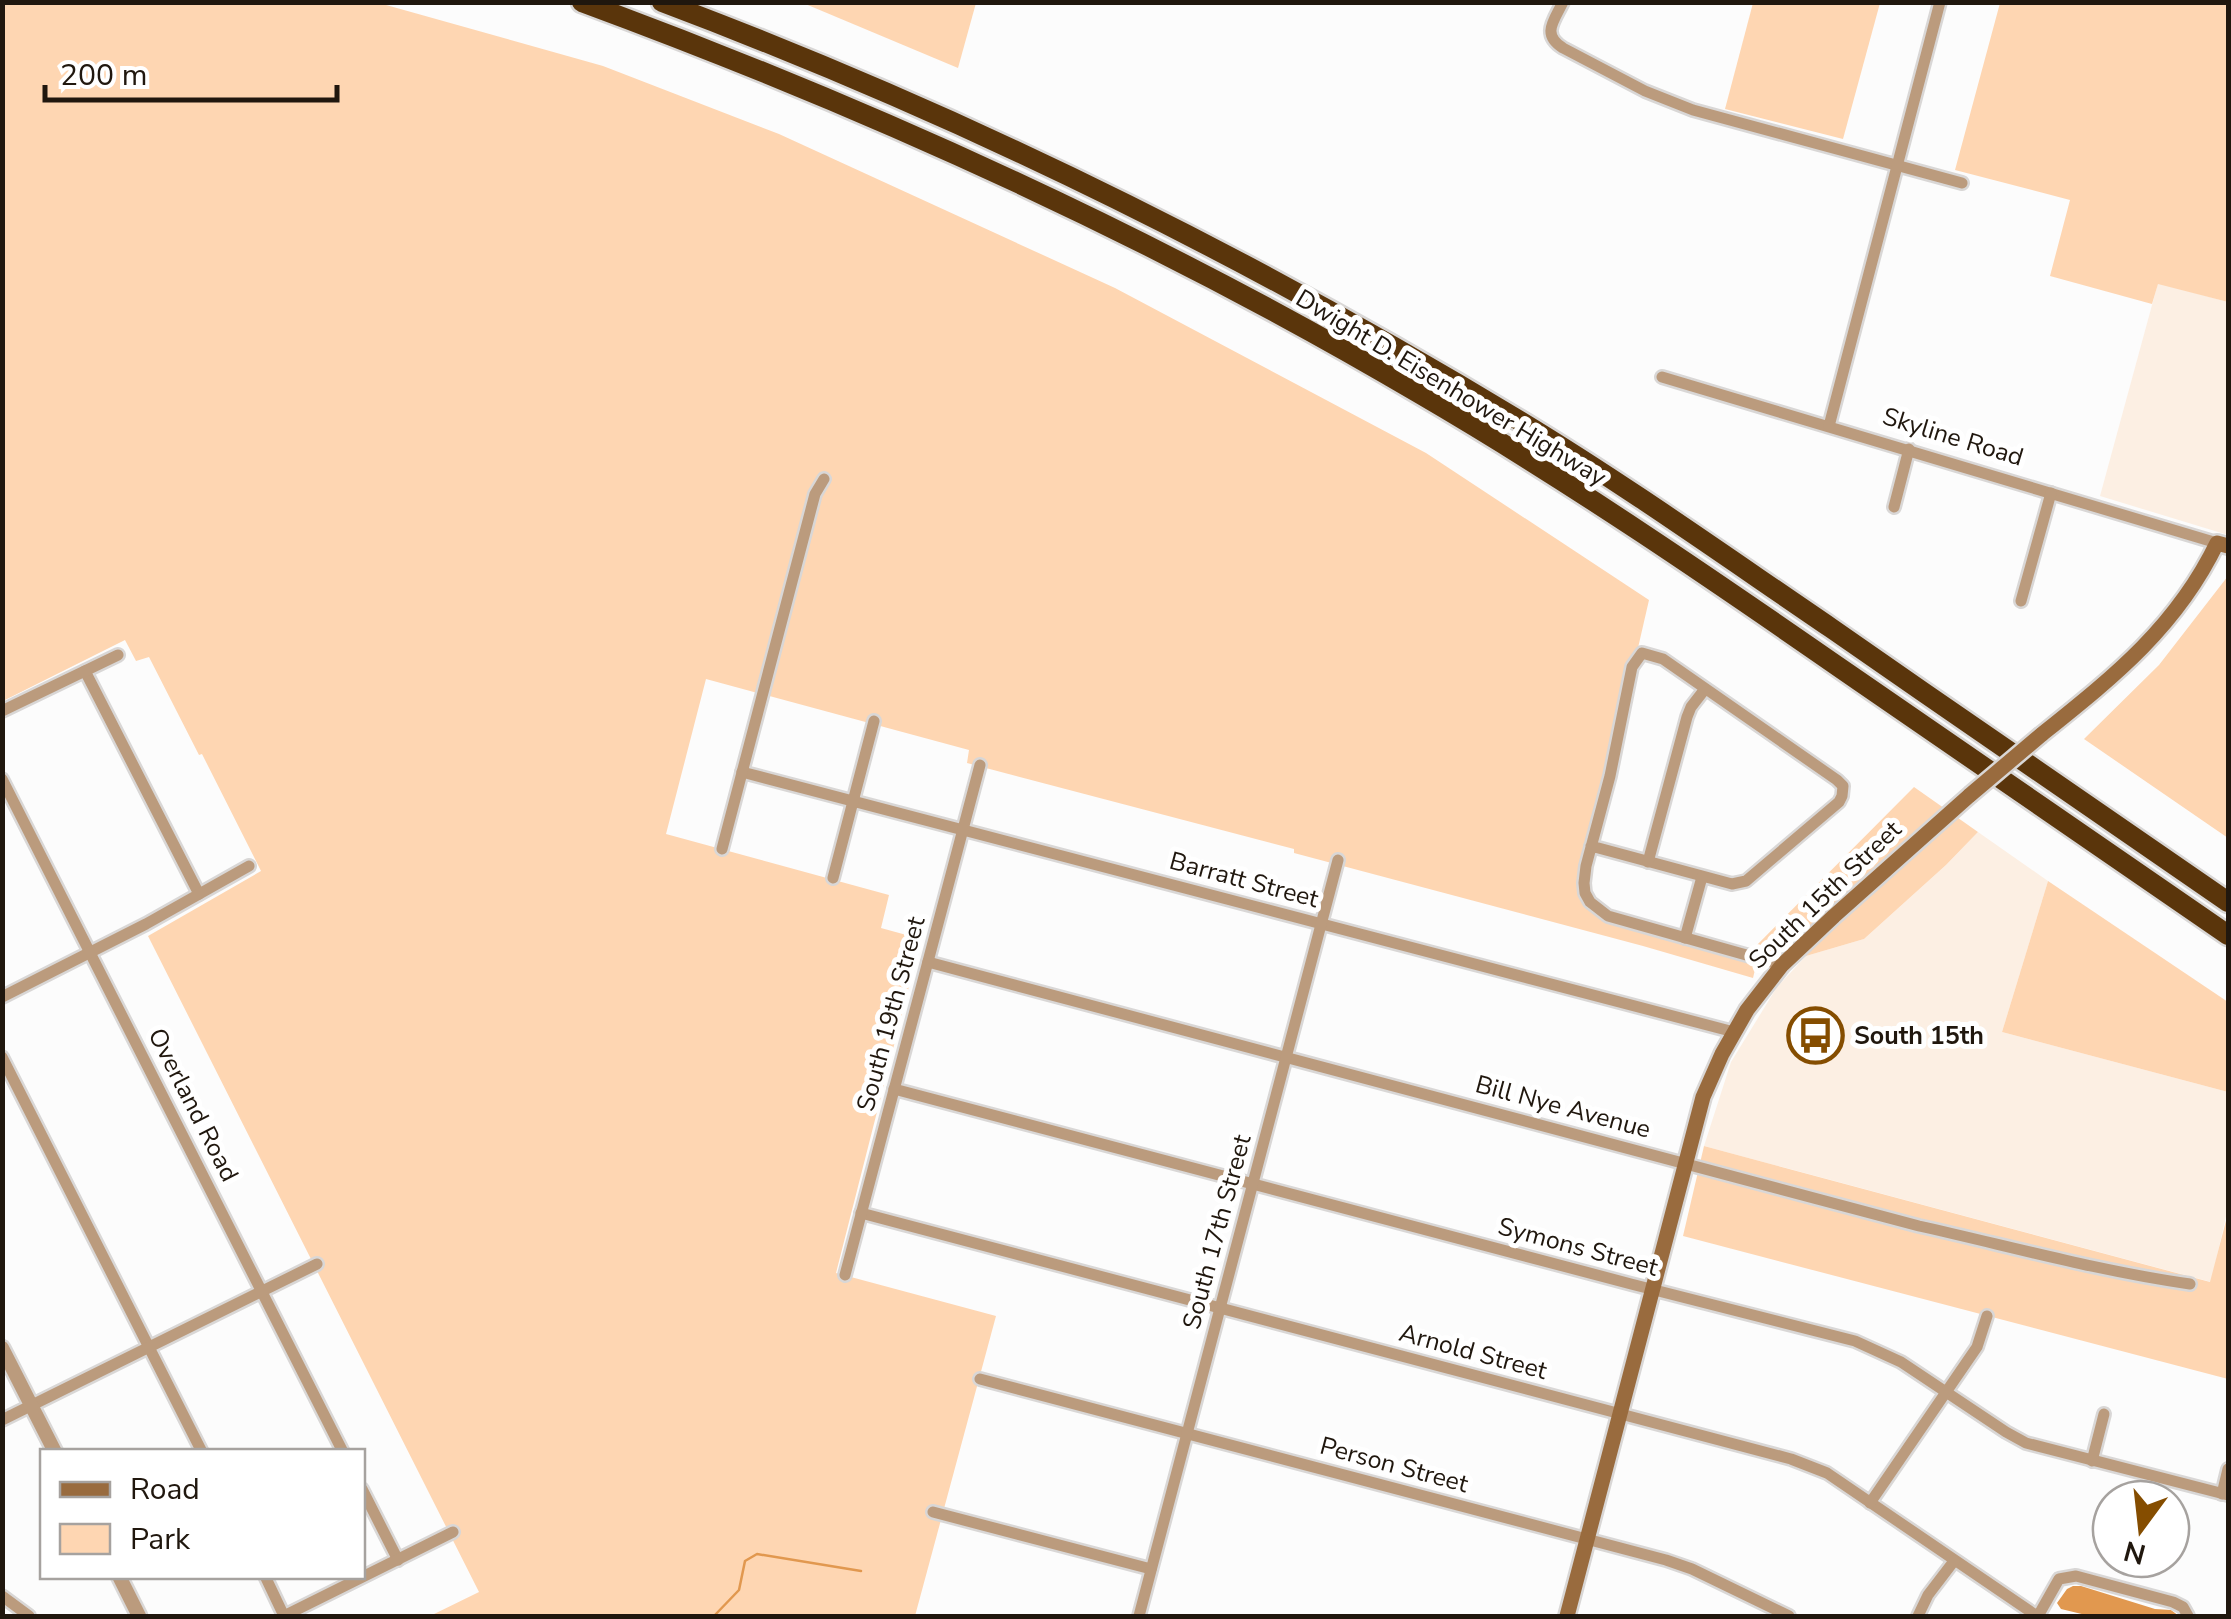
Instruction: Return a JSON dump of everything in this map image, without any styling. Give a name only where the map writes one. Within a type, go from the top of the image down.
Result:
[{"type":"highway","name":"Dwight D. Eisenhower Highway","points":[[582,2],[903,130],[1079,211],[1304,328],[1420,394],[1614,514],[2228,935]]},
{"type":"highway","name":"Dwight D. Eisenhower Highway","points":[[662,2],[898,98],[1087,186],[1248,266],[1373,336],[1520,421],[1650,504],[2228,902]]},
{"type":"main road","name":"South 15th Street","points":[[1567,1616],[1703,1097],[1747,1010],[1782,965],[1834,916],[2040,735],[2113,677],[2162,628],[2223,545]]},
{"type":"street","points":[[1563,2],[1552,26],[1552,40],[1671,102],[1962,183]]},
{"type":"street","points":[[1829,426],[1940,2]]},
{"type":"street","name":"Skyline Road","points":[[1662,377],[2223,545]]},
{"type":"street","points":[[1894,507],[1909,450]]},
{"type":"street","points":[[722,849],[814,494],[824,479]]},
{"type":"street","points":[[2020,601],[2051,493]]},
{"type":"street","points":[[1591,846],[1732,884],[1746,881],[1840,802],[1843,792],[1837,780],[1664,659],[1642,653],[1630,678],[1591,846],[1585,893],[1608,916],[1782,965]]},
{"type":"street","points":[[2,712],[118,654]]},
{"type":"street","points":[[85,671],[199,894]]},
{"type":"street","points":[[1648,862],[1687,717],[1705,688]]},
{"type":"street","points":[[833,878],[874,721]]},
{"type":"street","name":"South 19th Street","points":[[845,1275],[980,764]]},
{"type":"street","name":"Barratt Street","points":[[742,772],[1734,1032]]},
{"type":"street","name":"Overland Road","points":[[2,780],[342,1449]]},
{"type":"street","name":"South 17th Street","points":[[1139,1616],[1338,860]]},
{"type":"street","points":[[2,997],[249,866]]},
{"type":"street","points":[[1685,938],[1702,876]]},
{"type":"street","name":"Bill Nye Avenue","points":[[928,962],[1919,1226],[2129,1276],[2190,1284]]},
{"type":"street","points":[[2,1057],[201,1449]]},
{"type":"street","name":"Symons Street","points":[[894,1089],[1855,1341],[1902,1362],[2026,1443],[2225,1494]]},
{"type":"street","name":"Arnold Street","points":[[861,1213],[1791,1459],[1827,1473],[2038,1616]]},
{"type":"street","points":[[2,1420],[317,1264]]},
{"type":"street","points":[[1870,1502],[1978,1347],[1987,1316]]},
{"type":"street","points":[[2,1348],[53,1449]]},
{"type":"street","name":"Person Street","points":[[980,1380],[1692,1569],[1789,1616]]},
{"type":"street","points":[[2092,1460],[2104,1414]]},
{"type":"street","points":[[2225,1494],[2228,1469]]},
{"type":"street","points":[[365,1496],[398,1560]]},
{"type":"street","points":[[933,1512],[1152,1569]]},
{"type":"street","points":[[365,1576],[453,1532]]},
{"type":"street","points":[[1918,1616],[1928,1595],[1954,1561]]},
{"type":"street","points":[[2038,1616],[2059,1579],[2076,1576],[2173,1602],[2184,1607],[2188,1616]]},
{"type":"street","points":[[120,1579],[139,1616]]},
{"type":"street","points":[[266,1579],[284,1616],[359,1579]]},
{"type":"street","points":[[2,1596],[30,1616]]},
{"type":"shaded area","points":[[2158,283],[2228,302],[2228,535],[2100,496]]},
{"type":"shaded area","points":[[1978,832],[2048,881],[2002,1032],[2228,1092],[2228,1208],[2211,1282],[1704,1146],[1731,1062],[1777,987],[1806,956],[1864,939]]},
{"type":"shaded area","points":[[2073,1586],[2171,1610],[2179,1616],[2090,1616],[2061,1609],[2057,1603]]},
{"type":"green space","points":[[3,3],[379,3],[603,66],[779,134],[1115,288],[1426,453],[1649,600],[1584,883],[1598,910],[1750,952],[1914,787],[1978,832],[1864,939],[1806,956],[1759,953],[1753,978],[1294,853],[1294,849],[967,763],[969,750],[706,679],[666,834],[889,895],[881,928],[921,939],[836,1273],[996,1316],[915,1616],[430,1616],[479,1592],[148,936],[261,871],[149,657],[136,661],[125,640],[3,701]]},
{"type":"green space","points":[[803,3],[976,3],[958,68]]},
{"type":"green space","points":[[1753,3],[1880,3],[1843,139],[1725,109]]},
{"type":"green space","points":[[2000,3],[2228,3],[2228,302],[2158,284],[2152,304],[2050,276],[2070,200],[1955,170]]},
{"type":"green space","points":[[2228,576],[2228,838],[2084,739],[2159,665]]},
{"type":"green space","points":[[2048,881],[2228,1002],[2228,1092],[2002,1032]]},
{"type":"green space","points":[[1704,1146],[2210,1282],[2228,1213],[2228,1379],[1683,1236]]},
{"type":"waterway","points":[[714,1616],[739,1590],[745,1561],[757,1554],[861,1571]]},
{"type":"place","name":"South 15th","points":[[1815,1036]]}]
